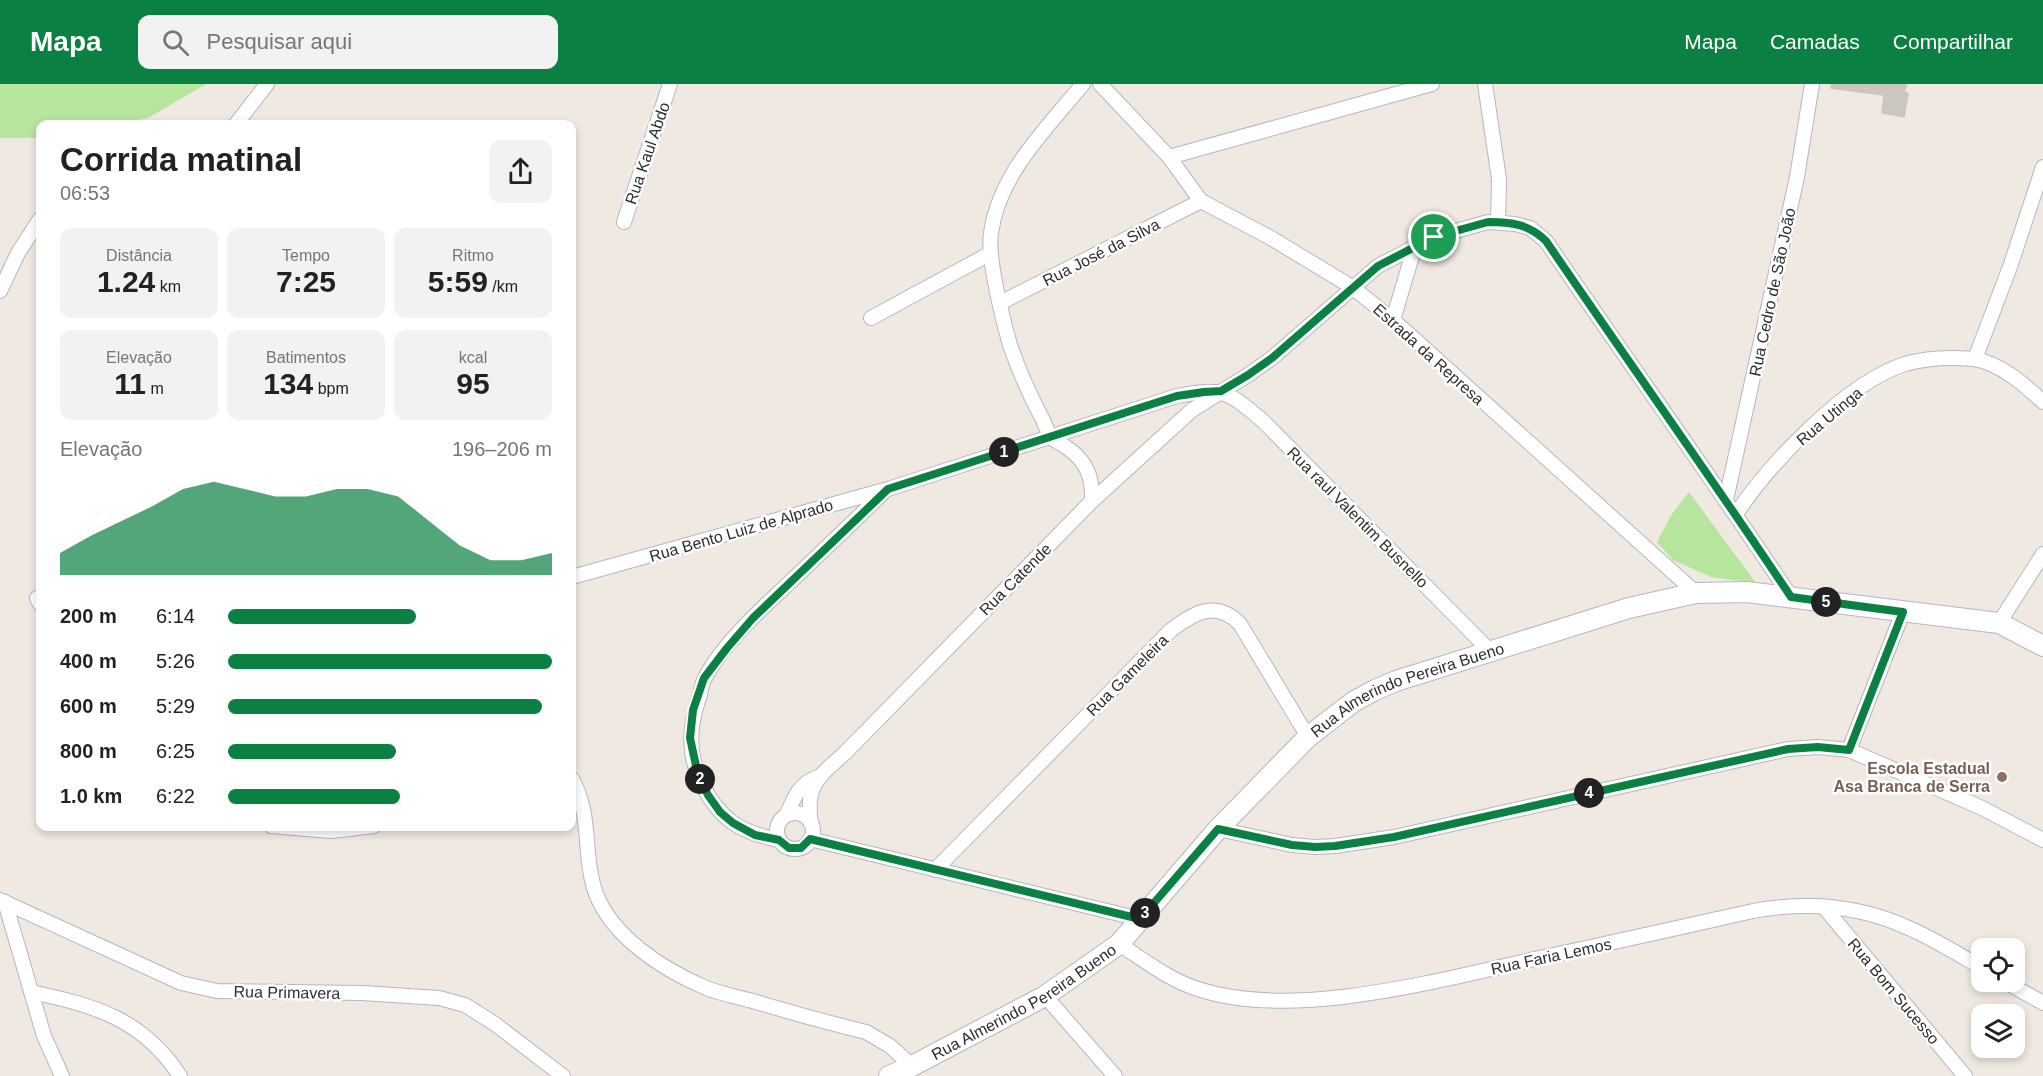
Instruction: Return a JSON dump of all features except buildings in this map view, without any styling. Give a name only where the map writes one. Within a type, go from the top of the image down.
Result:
[{"type":"main road","name":"Rua Almerindo Pereira Bueno","points":[[889,1076],[1045,996],[1119,944],[1218,829],[1308,737],[1353,702],[1396,681],[1629,608],[1696,593],[1747,592],[1999,623],[2043,646]]},
{"type":"street","points":[[239,120],[267,84]]},
{"type":"street","name":"Rua Kaul Abdo","points":[[624,222],[670,84]]},
{"type":"street","points":[[1083,84],[1022,159],[1005,189],[995,213],[990,235],[1000,303],[1021,375],[1052,437],[1080,457],[1089,472],[1092,501]]},
{"type":"street","name":"Estrada da Represa","points":[[1101,84],[1169,157],[1201,201],[1271,238],[1352,287],[1393,320],[1696,593]]},
{"type":"street","points":[[1169,157],[1432,84]]},
{"type":"street","points":[[1485,84],[1499,179],[1498,222]]},
{"type":"street","name":"Rua Cedro de São João","points":[[1726,500],[1797,177],[1812,84]]},
{"type":"street","points":[[1975,359],[2011,264],[2043,167]]},
{"type":"street","name":"Rua José da Silva","points":[[1000,303],[1201,201]]},
{"type":"street","name":"Rua Catende","points":[[788,814],[794,797],[801,787],[809,780],[818,777],[845,753],[1092,501],[1192,410],[1272,358],[1378,266],[1434,237],[1488,222],[1530,228],[1546,241],[1791,597]]},
{"type":"street","points":[[0,291],[18,253],[36,225]]},
{"type":"street","points":[[1393,320],[1415,246]]},
{"type":"street","points":[[872,318],[991,253]]},
{"type":"street","name":"Rua Utinga","points":[[1736,514],[1751,491],[1773,465],[1843,399],[1872,380],[1905,364],[1935,359],[1975,359],[2006,372],[2043,402]]},
{"type":"street","name":"Rua Bento Luiz de Alprado","points":[[576,576],[888,489],[1177,396],[1221,391]]},
{"type":"street","name":"Rua raul Valentim Busnello","points":[[1221,391],[1240,401],[1263,421],[1489,650]]},
{"type":"street","points":[[779,840],[755,835],[733,823],[720,812],[708,795],[698,775],[690,738],[693,710],[704,678],[753,618],[888,489]]},
{"type":"street","points":[[1999,623],[2043,554]]},
{"type":"street","name":"Rua Gameleira","points":[[935,870],[1170,632],[1195,614],[1215,610],[1232,616],[1240,624],[1308,737]]},
{"type":"street","points":[[1849,750],[1903,612]]},
{"type":"street","points":[[1218,829],[1292,845],[1335,846],[1394,837],[1788,749],[1818,747],[1849,750],[1982,808],[2043,840]]},
{"type":"street","points":[[811,824],[803,815],[788,814],[778,824],[779,840],[783,845],[795,849],[806,844],[810,839],[812,833],[811,824],[809,809],[811,791],[818,777]]},
{"type":"street","points":[[576,786],[585,818],[590,873],[596,893],[603,909],[625,938],[669,968],[704,987],[866,1032],[890,1046],[912,1066]]},
{"type":"street","points":[[810,839],[1140,919]]},
{"type":"street","points":[[3,901],[44,1036],[62,1076]]},
{"type":"street","name":"Rua Primavera","points":[[3,901],[181,983],[217,991],[362,993],[439,998],[465,1005],[495,1023],[563,1076]]},
{"type":"street","name":"Rua Faria Lemos","points":[[1119,944],[1175,980],[1198,989],[1233,997],[1286,1002],[1351,995],[1449,978],[1772,908],[1823,906],[1855,910],[1902,925],[1971,962]]},
{"type":"street","name":"Rua Bom Sucesso","points":[[1823,906],[1965,1076]]},
{"type":"street","points":[[31,992],[103,1011],[138,1031],[167,1056],[180,1076]]},
{"type":"street","points":[[2024,992],[2043,1003]]},
{"type":"street","points":[[1045,996],[1115,1076]]},
{"type":"green space","points":[[0,84],[206,84],[148,118],[36,120],[36,138],[0,138]]},
{"type":"green space","points":[[1689,492],[1756,583],[1711,577],[1673,560],[1657,542],[1672,514]]},
{"type":"place","name":"Escola Estadual Asa Branca de Serra","points":[[2002,777]]},
{"type":"route","points":[[1488,222],[1515,224],[1537,232],[1546,241],[1791,597],[1903,612],[1849,750],[1834,747],[1788,749],[1394,837],[1335,846],[1292,845],[1218,829],[1140,919],[810,839],[801,848],[789,848],[779,840],[744,830],[720,812],[698,775],[690,738],[693,710],[704,678],[753,618],[888,489],[1177,396],[1221,391],[1272,358],[1378,266],[1434,237],[1488,222]]}]
